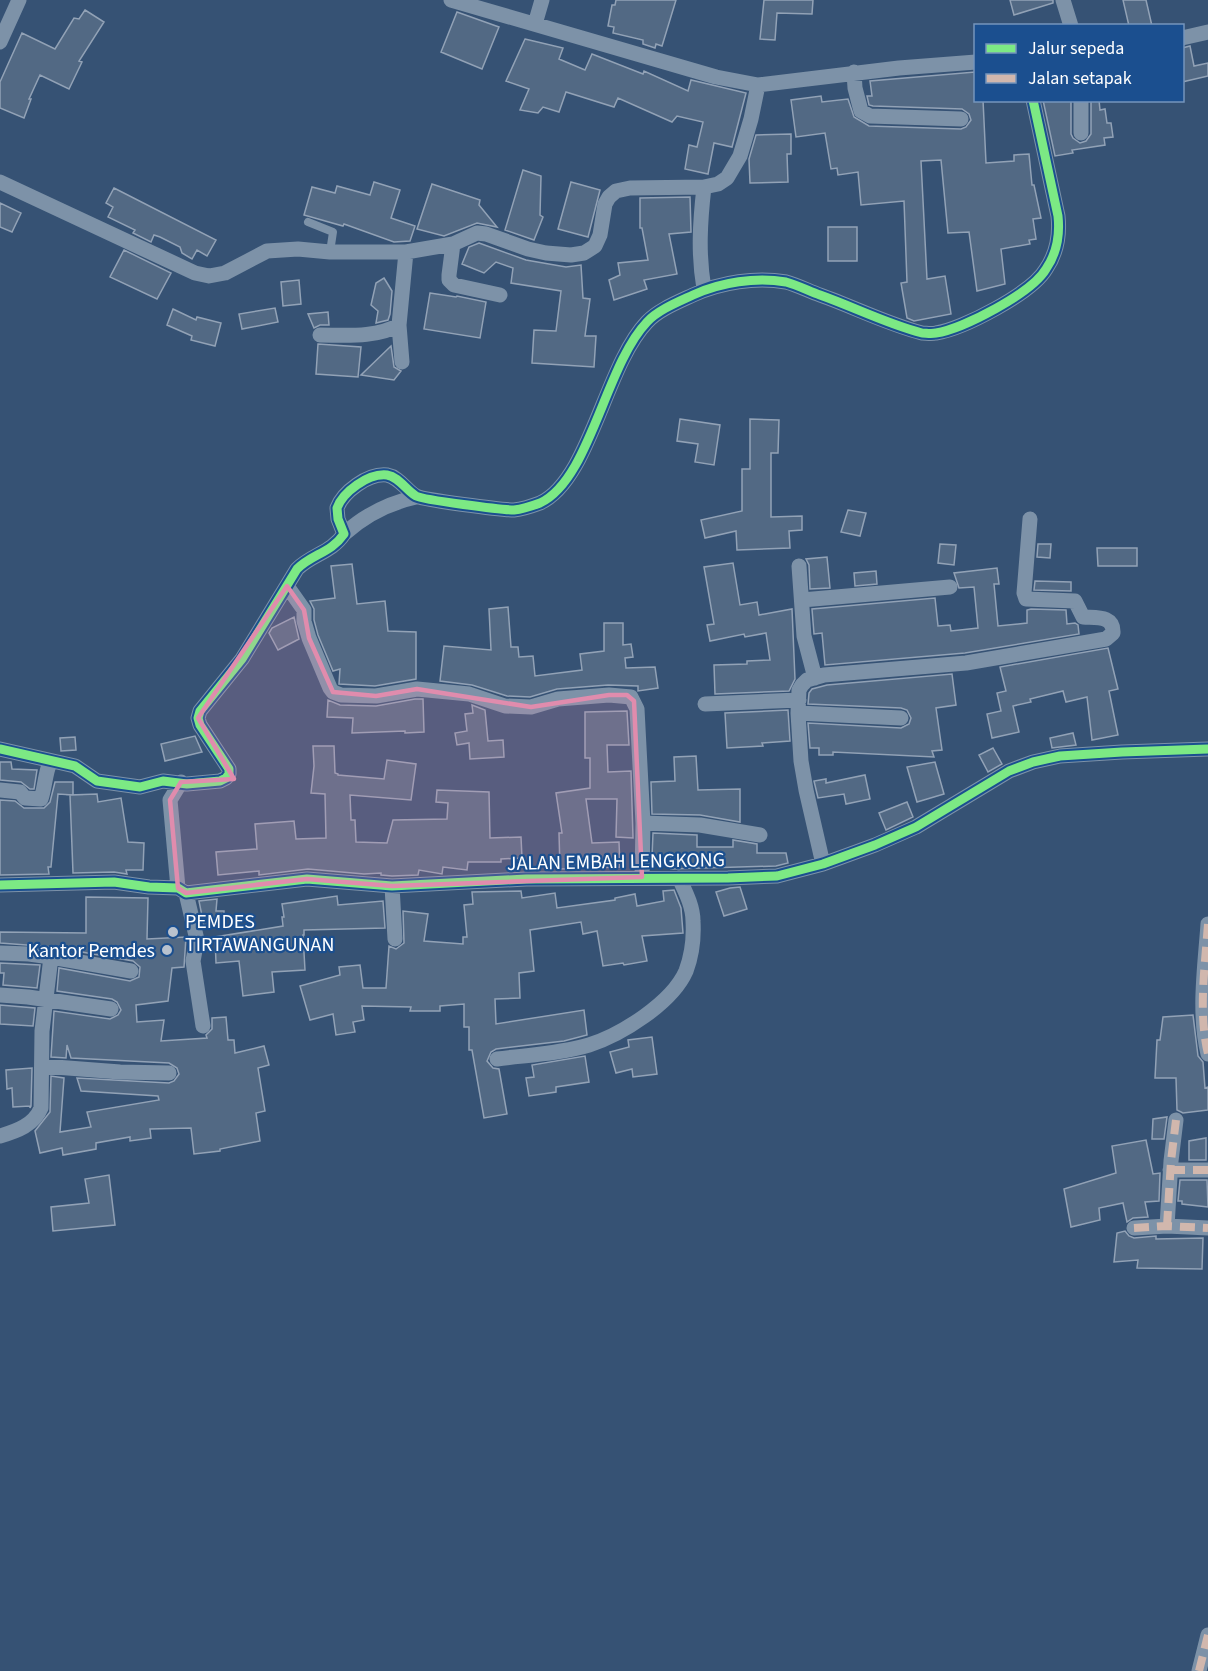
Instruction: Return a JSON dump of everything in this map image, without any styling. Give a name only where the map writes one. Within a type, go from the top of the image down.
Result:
[{"type":"street","points":[[0,42],[19,0]]},
{"type":"street","points":[[451,0],[489,5],[535,24],[716,77],[758,85],[854,72],[974,62]]},
{"type":"street","points":[[535,24],[542,0]]},
{"type":"street","points":[[1063,0],[1070,24]]},
{"type":"street","points":[[1184,38],[1208,32]]},
{"type":"street","points":[[854,72],[855,88],[861,111],[870,116],[961,119]]},
{"type":"street","points":[[0,182],[195,273],[209,276],[233,270],[267,251],[298,249],[330,252],[406,252],[453,244],[477,233],[486,234],[520,247],[546,253],[571,255],[584,253],[595,246],[600,235],[605,204],[616,191],[630,188],[704,187],[717,184],[727,178],[740,156],[758,85]]},
{"type":"street","points":[[0,749],[75,766],[97,781],[140,787],[163,781],[219,781],[226,778],[229,768],[200,725],[198,718],[200,711],[242,659],[303,564],[332,548],[344,534],[365,518],[398,501],[416,497],[513,510],[540,503],[552,496],[576,465],[626,350],[648,321],[677,302],[704,289],[740,282],[787,282],[907,329],[929,333],[936,333],[960,324],[1018,296],[1046,270],[1060,233],[1059,216],[1033,102]]},
{"type":"street","points":[[1081,102],[1081,133]]},
{"type":"street","points":[[704,187],[699,223],[702,231],[699,249],[704,289]]},
{"type":"street","points":[[453,244],[449,280],[454,285],[500,295]]},
{"type":"street","points":[[402,362],[399,325],[406,252]]},
{"type":"street","points":[[320,335],[375,333],[399,325]]},
{"type":"street","points":[[344,534],[336,513],[337,508],[347,492],[358,484],[380,475],[390,475],[416,497]]},
{"type":"street","points":[[823,864],[804,780],[798,707],[799,690],[807,680],[834,674],[976,662],[1109,637],[1113,633],[1111,622],[1107,619],[1083,617],[1075,601],[1026,599],[1024,593],[1030,519]]},
{"type":"street","points":[[799,566],[804,636],[815,678]]},
{"type":"street","points":[[287,586],[304,610],[304,621],[309,638],[330,688],[341,695],[376,696],[417,689],[469,694],[505,706],[531,707],[558,699],[609,694],[631,697],[637,709],[643,823],[642,877]]},
{"type":"street","points":[[802,600],[950,587]]},
{"type":"street","points":[[705,704],[798,707],[901,718]]},
{"type":"street","name":"JALAN EMBAH LENGKONG","points":[[0,885],[114,882],[182,891],[307,879],[392,886],[526,879],[769,877],[790,874],[876,845],[916,826],[1009,771],[1033,762],[1060,756],[1208,749]]},
{"type":"street","points":[[0,790],[20,792],[25,798],[41,799],[50,762]]},
{"type":"street","points":[[181,782],[170,800],[182,891],[197,940],[193,961],[203,1026]]},
{"type":"street","points":[[643,823],[700,825],[760,835]]},
{"type":"street","points":[[497,1059],[572,1049],[597,1042],[642,1018],[669,995],[685,972],[693,947],[693,919],[689,900],[679,878]]},
{"type":"street","points":[[392,886],[395,939]]},
{"type":"street","points":[[1208,924],[1203,1002],[1208,1054]]},
{"type":"street","points":[[0,953],[51,957],[131,971]]},
{"type":"street","points":[[0,1136],[14,1132],[30,1123],[38,1116],[41,1108],[41,1045],[51,957]]},
{"type":"street","points":[[0,996],[46,999],[111,1009]]},
{"type":"street","points":[[42,1066],[169,1073]]},
{"type":"street","points":[[1167,1226],[1176,1120]]},
{"type":"street","points":[[1170,1170],[1208,1170]]},
{"type":"street","points":[[1134,1228],[1167,1226],[1208,1228]]},
{"type":"street","points":[[1199,1671],[1208,1635]]},
{"type":"lane","points":[[308,222],[333,232],[330,252]]},
{"type":"highlighted area","points":[[287,586],[304,610],[309,638],[333,692],[376,696],[417,689],[531,707],[609,695],[627,695],[634,701],[642,877],[392,886],[307,879],[186,893],[178,888],[170,800],[181,782],[234,779],[198,718]]},
{"type":"building","points":[[616,0],[676,0],[662,46],[656,44],[655,48],[643,44],[643,40],[613,33],[614,27],[608,26],[612,5],[615,5]]},
{"type":"building","points":[[764,0],[813,0],[812,14],[777,13],[775,40],[760,39]]},
{"type":"building","points":[[1010,0],[1053,0],[1053,3],[1014,15]]},
{"type":"building","points":[[1123,0],[1146,0],[1152,24],[1129,24]]},
{"type":"building","points":[[85,10],[104,22],[79,61],[82,62],[69,89],[40,75],[29,99],[31,99],[24,118],[0,108],[0,82],[22,33],[55,49],[74,18],[79,19]]},
{"type":"building","points":[[457,12],[499,27],[482,69],[441,52]]},
{"type":"building","points":[[525,39],[563,48],[559,59],[585,70],[592,54],[643,74],[644,71],[688,91],[691,80],[746,93],[732,147],[714,143],[708,174],[685,169],[689,145],[697,147],[703,122],[677,116],[672,122],[618,98],[614,107],[566,92],[559,112],[543,107],[538,113],[520,110],[529,89],[506,81]]},
{"type":"building","points":[[1190,46],[1194,66],[1208,63],[1208,76],[1184,82],[1184,48]]},
{"type":"building","points":[[974,72],[974,102],[983,102],[986,163],[1014,161],[1014,155],[1029,154],[1032,185],[1034,185],[1041,218],[1033,219],[1036,239],[1029,240],[1030,244],[1001,249],[1005,284],[977,291],[969,232],[948,233],[941,160],[921,161],[927,279],[945,276],[951,314],[914,321],[907,318],[901,283],[907,282],[904,201],[861,205],[858,172],[838,175],[837,168],[831,169],[825,133],[796,137],[791,100],[821,96],[822,102],[848,99],[854,117],[869,126],[961,129],[966,127],[971,120],[969,114],[962,109],[869,105],[867,96],[872,96],[870,81]]},
{"type":"building","points":[[1043,102],[1071,102],[1071,134],[1080,143],[1086,141],[1091,134],[1091,102],[1099,102],[1100,110],[1105,109],[1107,123],[1111,123],[1113,137],[1104,138],[1105,145],[1072,150],[1073,153],[1055,156]]},
{"type":"building","points":[[791,134],[791,154],[787,154],[788,182],[750,183],[749,159],[756,135]]},
{"type":"building","points":[[523,170],[541,176],[540,215],[543,217],[534,240],[505,230]]},
{"type":"building","points":[[374,182],[400,190],[391,218],[415,226],[410,241],[394,242],[344,224],[343,226],[304,215],[312,187],[335,193],[337,186],[370,195]]},
{"type":"building","points":[[571,182],[600,190],[588,237],[558,229]]},
{"type":"building","points":[[432,184],[480,200],[479,205],[497,227],[477,223],[444,236],[417,229]]},
{"type":"building","points":[[114,188],[216,240],[207,256],[197,250],[192,259],[182,253],[180,247],[160,237],[154,235],[151,242],[133,233],[135,230],[108,217],[113,207],[106,203]]},
{"type":"building","points":[[690,197],[691,232],[669,234],[677,274],[644,280],[647,289],[614,300],[609,280],[620,275],[618,263],[648,260],[642,228],[640,228],[640,198]]},
{"type":"building","points":[[0,203],[21,213],[12,232],[0,227]]},
{"type":"building","points":[[828,227],[857,227],[857,261],[828,261]]},
{"type":"building","points":[[479,243],[526,260],[566,267],[581,265],[583,298],[590,299],[585,336],[596,336],[594,367],[532,363],[534,330],[556,331],[561,291],[511,283],[513,268],[496,262],[484,273],[462,264],[469,247]]},
{"type":"building","points":[[124,250],[171,273],[157,299],[110,277]]},
{"type":"building","points":[[384,278],[392,291],[390,314],[388,320],[376,323],[378,311],[371,305],[376,283]]},
{"type":"building","points":[[299,280],[301,304],[283,306],[281,282]]},
{"type":"building","points":[[430,293],[486,302],[480,338],[424,329]]},
{"type":"building","points":[[275,308],[278,322],[242,329],[239,314]]},
{"type":"building","points":[[173,309],[196,320],[197,317],[221,323],[215,346],[191,340],[192,336],[167,325]]},
{"type":"building","points":[[328,312],[329,325],[314,328],[308,314]]},
{"type":"building","points":[[318,344],[361,347],[358,377],[316,374]]},
{"type":"building","points":[[391,346],[394,367],[401,371],[394,380],[361,375]]},
{"type":"building","points":[[680,419],[720,425],[714,465],[695,462],[698,444],[677,441]]},
{"type":"building","points":[[750,419],[779,420],[778,453],[771,453],[771,517],[802,516],[802,530],[789,531],[790,548],[737,550],[736,531],[705,538],[701,520],[742,511],[742,469],[750,469]]},
{"type":"building","points":[[848,510],[866,513],[860,536],[841,532]]},
{"type":"building","points":[[940,544],[956,545],[954,565],[938,563]]},
{"type":"building","points":[[1038,544],[1051,544],[1050,558],[1037,557]]},
{"type":"building","points":[[1097,548],[1137,548],[1137,566],[1098,566]]},
{"type":"building","points":[[827,557],[830,588],[810,589],[809,565],[806,559]]},
{"type":"building","points":[[733,563],[740,605],[757,602],[759,615],[792,609],[795,679],[789,691],[715,694],[714,665],[747,664],[747,661],[770,660],[766,633],[745,637],[744,634],[710,641],[707,625],[714,624],[704,567]]},
{"type":"building","points":[[352,564],[357,604],[385,601],[388,631],[416,632],[416,679],[375,686],[339,684],[340,669],[333,671],[318,635],[314,609],[310,601],[335,598],[331,566]]},
{"type":"building","points":[[997,568],[999,584],[994,584],[998,626],[1027,623],[1027,610],[1031,609],[1066,610],[1067,624],[1078,625],[1079,634],[965,653],[825,665],[822,633],[814,634],[812,609],[935,598],[938,626],[950,625],[951,631],[978,628],[974,587],[959,588],[954,573]]},
{"type":"building","points":[[876,571],[877,584],[855,586],[854,573]]},
{"type":"building","points":[[1035,581],[1071,582],[1071,591],[1034,590]]},
{"type":"building","points":[[508,607],[511,647],[518,647],[519,657],[533,656],[535,676],[582,670],[580,654],[604,651],[604,623],[623,623],[623,645],[631,644],[633,657],[625,658],[626,668],[655,667],[658,688],[638,691],[638,686],[608,685],[557,689],[530,697],[507,696],[472,685],[440,681],[444,646],[491,650],[489,609]]},
{"type":"building","points":[[294,617],[299,639],[278,650],[269,633],[272,628]]},
{"type":"building","points":[[1108,648],[1118,689],[1109,691],[1118,735],[1092,740],[1087,697],[1066,702],[1063,691],[1030,699],[1031,702],[1013,706],[1019,732],[992,738],[987,714],[1001,711],[997,693],[1006,691],[1000,667]]},
{"type":"building","points":[[952,674],[956,705],[936,708],[942,750],[932,751],[934,757],[833,752],[833,755],[819,755],[819,748],[810,748],[808,723],[901,728],[909,724],[911,718],[907,710],[901,708],[808,704],[809,693],[812,689],[827,685]]},
{"type":"building","points":[[423,699],[424,732],[352,733],[353,718],[327,717],[328,700],[340,705],[376,706]]},
{"type":"building","points":[[472,705],[485,710],[488,741],[503,740],[504,757],[470,759],[469,743],[457,745],[455,733],[467,731],[465,714],[473,713]]},
{"type":"building","points":[[788,710],[790,741],[762,743],[763,746],[727,748],[725,713]]},
{"type":"building","points":[[627,711],[629,745],[607,745],[608,772],[631,771],[633,838],[616,837],[617,799],[586,799],[592,843],[619,842],[620,867],[560,869],[559,833],[562,833],[556,793],[590,788],[590,758],[585,758],[585,712]]},
{"type":"building","points":[[1073,733],[1076,745],[1052,748],[1050,738]]},
{"type":"building","points":[[195,736],[202,752],[165,761],[161,744]]},
{"type":"building","points":[[75,737],[76,750],[61,751],[60,738]]},
{"type":"building","points":[[313,746],[334,746],[335,773],[338,775],[384,779],[387,760],[416,764],[411,800],[350,795],[351,820],[355,820],[356,842],[387,843],[393,820],[447,819],[448,803],[436,802],[437,790],[489,792],[490,838],[521,837],[522,858],[501,859],[501,862],[468,862],[467,870],[443,867],[442,874],[419,870],[418,875],[392,876],[381,875],[381,873],[364,874],[308,869],[259,875],[259,871],[218,875],[216,852],[257,849],[255,824],[294,821],[296,839],[326,838],[325,794],[311,793],[314,766]]},
{"type":"building","points":[[993,748],[1002,764],[988,772],[979,755]]},
{"type":"building","points":[[696,756],[698,790],[740,789],[740,822],[700,815],[652,814],[651,782],[675,781],[674,757]]},
{"type":"building","points":[[0,762],[11,762],[12,769],[37,770],[34,789],[30,789],[21,782],[0,780]]},
{"type":"building","points":[[935,762],[944,794],[917,802],[907,767]]},
{"type":"building","points":[[865,775],[870,799],[846,804],[844,794],[818,798],[814,781],[826,779],[826,783]]},
{"type":"building","points":[[55,782],[73,782],[73,795],[58,794],[49,874],[0,875],[0,800],[15,801],[24,808],[44,808],[50,802]]},
{"type":"building","points":[[97,794],[98,802],[121,798],[128,842],[144,843],[143,870],[126,870],[127,874],[73,873],[70,795]]},
{"type":"building","points":[[907,802],[913,817],[886,830],[879,813]]},
{"type":"building","points":[[653,833],[697,835],[697,847],[733,847],[733,840],[757,844],[757,853],[786,853],[788,863],[776,866],[671,869],[671,856],[652,857]]},
{"type":"building","points":[[740,887],[747,909],[724,916],[716,892]]},
{"type":"building","points":[[674,890],[681,908],[683,933],[642,936],[647,961],[603,966],[597,931],[583,934],[581,922],[530,930],[534,971],[519,973],[520,998],[495,999],[496,1024],[584,1010],[587,1035],[564,1041],[496,1049],[491,1052],[487,1061],[493,1068],[499,1069],[507,1114],[484,1118],[472,1050],[469,1050],[469,1027],[464,1027],[464,1004],[440,1006],[440,1011],[410,1011],[411,1007],[362,1006],[364,1020],[353,1022],[355,1032],[336,1035],[333,1014],[310,1020],[300,986],[340,975],[339,967],[360,965],[363,988],[386,988],[389,946],[396,949],[404,943],[403,911],[428,914],[424,941],[463,944],[463,937],[467,937],[464,905],[473,904],[472,892],[521,891],[522,898],[555,893],[557,908],[615,900],[615,898],[635,894],[637,906],[664,901],[663,891]]},
{"type":"building","points":[[337,896],[338,905],[383,901],[385,928],[304,930],[305,970],[272,972],[274,992],[243,996],[239,961],[216,963],[215,937],[283,926],[282,904]]},
{"type":"building","points":[[86,897],[148,898],[147,939],[186,937],[184,967],[172,968],[168,1001],[136,1005],[137,1022],[164,1020],[161,1041],[207,1038],[206,1035],[212,1029],[212,1018],[226,1017],[228,1040],[234,1040],[235,1053],[264,1046],[269,1065],[258,1068],[265,1111],[256,1113],[260,1141],[220,1149],[220,1151],[194,1154],[191,1128],[150,1129],[151,1138],[130,1141],[130,1137],[96,1143],[96,1149],[63,1155],[62,1148],[40,1153],[35,1131],[50,1112],[51,1076],[64,1078],[60,1132],[91,1127],[87,1112],[159,1100],[158,1096],[81,1091],[77,1078],[169,1083],[174,1081],[179,1074],[177,1068],[169,1063],[71,1058],[67,1045],[66,1058],[51,1057],[54,1011],[110,1019],[118,1015],[121,1010],[117,1002],[112,999],[57,991],[59,968],[130,981],[139,977],[140,967],[133,961],[53,947],[0,943],[0,932],[86,933]]},
{"type":"building","points":[[217,899],[216,911],[224,911],[224,927],[204,926],[199,901]]},
{"type":"building","points":[[0,963],[40,965],[37,988],[3,985],[4,973],[0,973]]},
{"type":"building","points":[[0,1005],[35,1008],[33,1026],[0,1024]]},
{"type":"building","points":[[1193,1015],[1198,1056],[1203,1062],[1205,1088],[1208,1087],[1208,1110],[1183,1113],[1177,1110],[1176,1078],[1155,1078],[1157,1040],[1160,1040],[1163,1017]]},
{"type":"building","points":[[652,1037],[657,1074],[633,1077],[632,1069],[616,1073],[610,1052],[629,1047],[628,1040]]},
{"type":"building","points":[[585,1056],[589,1082],[556,1087],[556,1092],[529,1096],[526,1078],[534,1077],[532,1065]]},
{"type":"building","points":[[32,1068],[31,1106],[30,1108],[30,1106],[13,1107],[12,1088],[7,1089],[6,1070]]},
{"type":"building","points":[[1167,1117],[1164,1139],[1152,1139],[1153,1119]]},
{"type":"building","points":[[1206,1138],[1206,1160],[1189,1160],[1189,1141]]},
{"type":"building","points":[[1146,1140],[1153,1174],[1160,1173],[1159,1201],[1145,1202],[1148,1217],[1133,1218],[1127,1222],[1123,1203],[1099,1208],[1100,1220],[1071,1227],[1064,1189],[1116,1173],[1112,1146]]},
{"type":"building","points":[[109,1175],[115,1225],[53,1231],[51,1207],[89,1203],[85,1179]]},
{"type":"building","points":[[1180,1180],[1207,1180],[1208,1207],[1182,1204],[1182,1201],[1178,1201]]},
{"type":"building","points":[[1125,1231],[1134,1238],[1156,1236],[1156,1239],[1203,1238],[1202,1269],[1137,1268],[1138,1260],[1114,1262],[1117,1233]]},
{"type":"marked path","points":[[1208,924],[1203,1006],[1208,1054]]},
{"type":"marked path","points":[[1167,1226],[1176,1120]]},
{"type":"marked path","points":[[1170,1170],[1208,1170]]},
{"type":"marked path","points":[[1134,1228],[1167,1226],[1208,1228]]},
{"type":"marked path","points":[[1199,1671],[1208,1635]]},
{"type":"cycle path","points":[[0,749],[75,766],[97,781],[140,787],[163,781],[187,784],[220,781],[226,778],[229,769],[200,725],[198,718],[200,711],[242,659],[297,569],[333,545],[344,534],[338,519],[337,508],[350,490],[364,480],[387,475],[395,478],[416,496],[433,500],[514,510],[540,503],[557,490],[572,471],[632,341],[647,322],[657,314],[693,295],[739,282],[763,280],[786,282],[922,333],[936,333],[963,325],[1012,299],[1027,289],[1046,269],[1053,257],[1059,230],[1033,102]]},
{"type":"cycle path","points":[[0,885],[114,882],[178,888],[186,893],[307,879],[392,886],[526,879],[777,876],[823,864],[916,827],[1009,771],[1033,762],[1060,756],[1208,749]]},
{"type":"place","name":"PEMDES TIRTAWANGUNAN","points":[[173,932]]},
{"type":"place","name":"Kantor Pemdes","points":[[167,950]]}]
